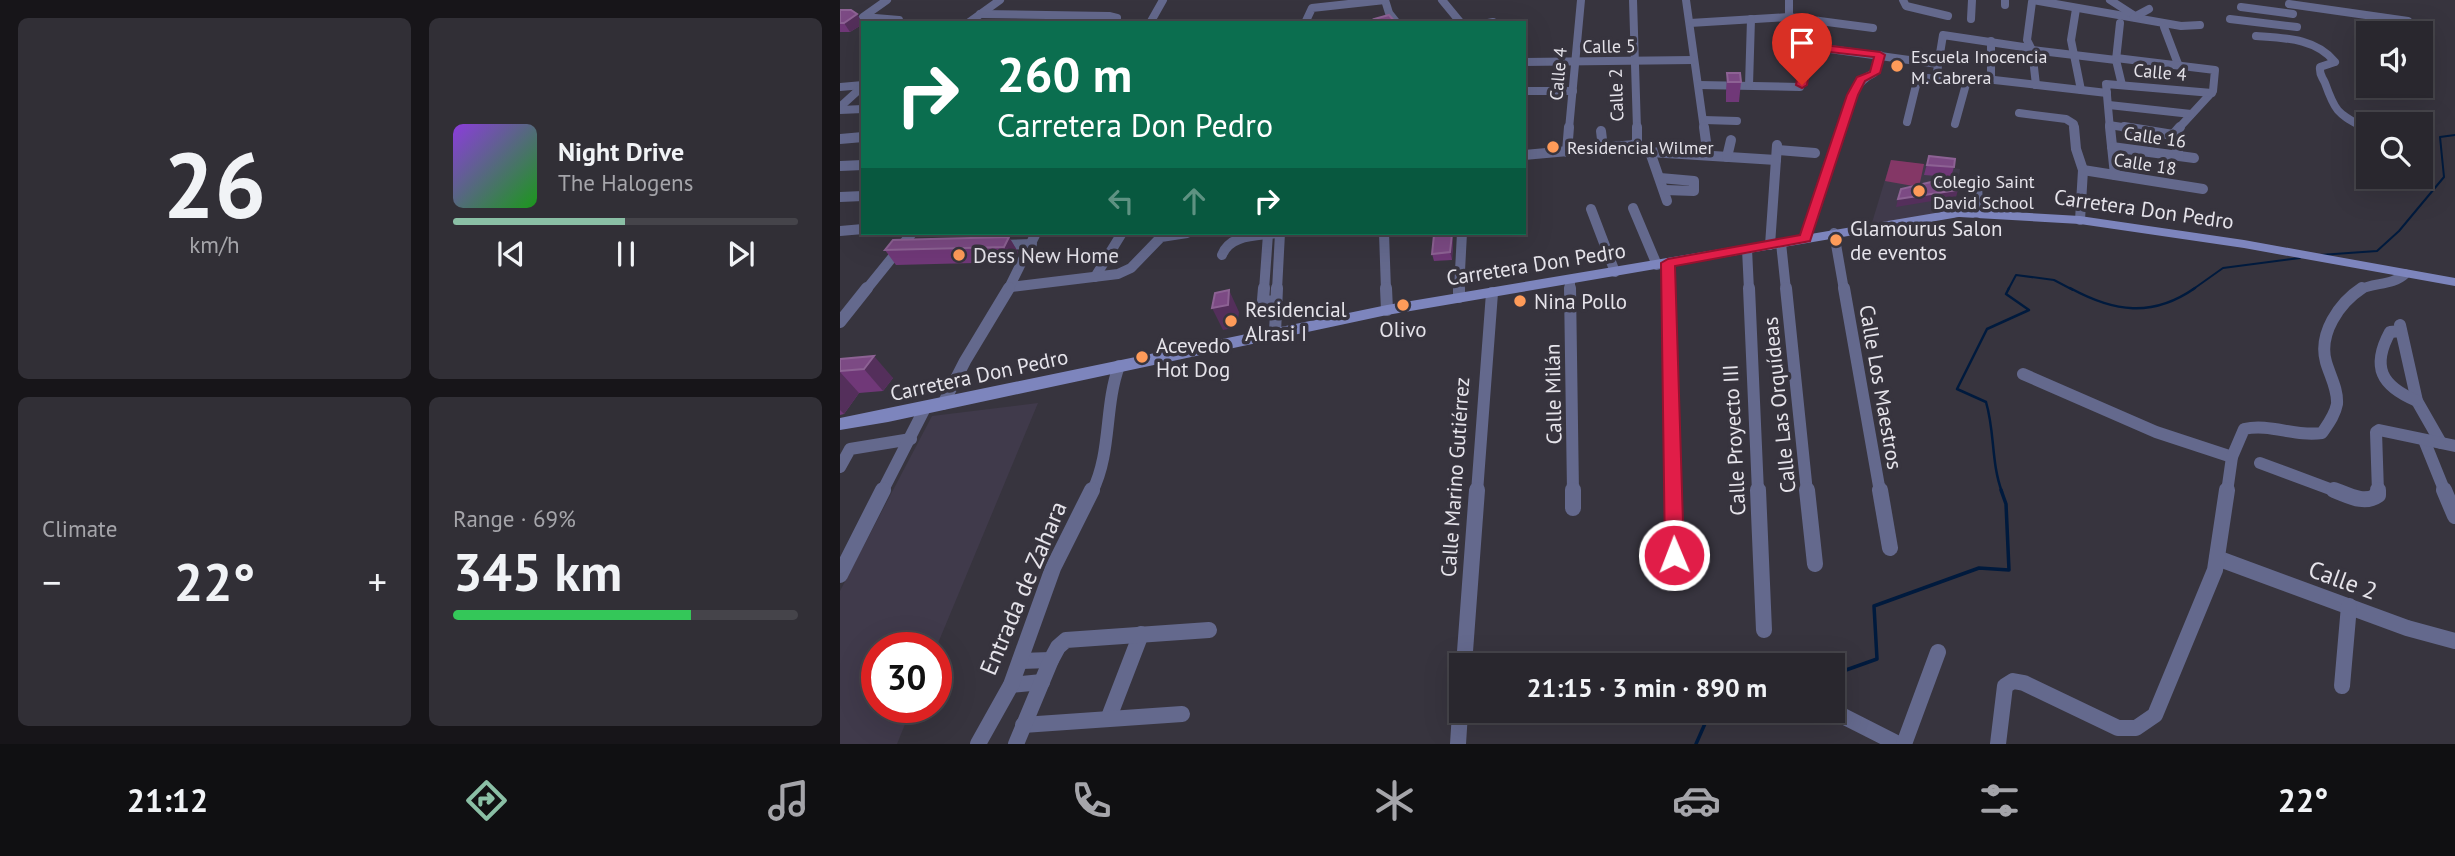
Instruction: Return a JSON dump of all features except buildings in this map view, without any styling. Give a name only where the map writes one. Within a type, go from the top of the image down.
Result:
[{"type":"street","points":[[887,0],[863,16],[898,21]]},
{"type":"street","points":[[971,21],[1000,0]]},
{"type":"street","points":[[1151,21],[1163,0]]},
{"type":"street","points":[[1306,21],[1312,8],[1385,0],[1389,13],[1395,21]]},
{"type":"street","points":[[1442,0],[1459,21]]},
{"type":"street","name":"Calle 4","points":[[1567,152],[1581,0]]},
{"type":"street","name":"Calle 2","points":[[1633,0],[1637,141],[1634,145]]},
{"type":"street","points":[[1686,0],[1706,142]]},
{"type":"street","points":[[1789,0],[1789,16]]},
{"type":"street","points":[[1903,0],[1906,6],[1916,10],[1948,16]]},
{"type":"street","points":[[1971,19],[1972,0]]},
{"type":"street","points":[[2110,0],[2135,17]]},
{"type":"street","points":[[2036,85],[2031,49],[2027,40],[2032,1],[2181,26],[2200,25]]},
{"type":"street","points":[[2288,2],[2305,41]]},
{"type":"street","points":[[2288,2],[2408,21]]},
{"type":"street","points":[[2241,7],[2293,14]]},
{"type":"street","points":[[2076,9],[2071,40],[2081,90]]},
{"type":"street","points":[[2135,17],[2149,9]]},
{"type":"street","points":[[980,14],[1114,16],[1119,19],[1118,21]]},
{"type":"street","points":[[1070,21],[1078,15]]},
{"type":"street","points":[[1690,23],[1789,16],[1873,28]]},
{"type":"street","points":[[1749,85],[1751,19]]},
{"type":"street","points":[[2230,19],[2297,27]]},
{"type":"street","points":[[1699,85],[1800,87],[1808,46],[1819,21]]},
{"type":"street","points":[[2120,23],[2116,59],[2122,85]]},
{"type":"street","points":[[2164,27],[2178,64]]},
{"type":"street","points":[[1936,78],[1943,36],[2075,55],[2213,69],[2215,88],[2212,93],[2173,135]]},
{"type":"street","points":[[2256,36],[2305,41],[2324,49],[2335,62],[2320,67],[2319,73],[2325,81],[2330,101],[2335,110],[2356,123]]},
{"type":"street","points":[[1991,41],[1991,80]]},
{"type":"street","points":[[1808,46],[1938,61]]},
{"type":"street","points":[[1806,238],[1852,95],[1861,79],[1874,73],[1880,55]]},
{"type":"street","name":"Calle 5","points":[[1526,62],[1693,61]]},
{"type":"street","points":[[1907,122],[1919,77]]},
{"type":"street","name":"Calle 4","points":[[1919,77],[1991,80],[2081,90],[2122,85],[2212,93]]},
{"type":"street","points":[[1955,124],[1966,80]]},
{"type":"street","points":[[840,87],[861,85]]},
{"type":"street","points":[[840,108],[861,87]]},
{"type":"street","points":[[2106,88],[2115,175]]},
{"type":"street","points":[[1526,91],[1573,91]]},
{"type":"street","points":[[2109,105],[2190,114]]},
{"type":"street","points":[[840,108],[861,109]]},
{"type":"street","points":[[2020,113],[2063,118],[2073,123],[2076,149],[2083,170],[2080,220]]},
{"type":"street","points":[[1704,120],[1737,121]]},
{"type":"street","points":[[2109,125],[2173,135]]},
{"type":"street","points":[[1601,131],[1603,148]]},
{"type":"street","points":[[2173,135],[2179,156]]},
{"type":"street","points":[[840,139],[861,137]]},
{"type":"street","points":[[1727,157],[1731,140]]},
{"type":"street","points":[[1526,155],[1634,145],[1650,152],[1727,157],[1776,152],[1815,153]]},
{"type":"street","name":"Calle 16","points":[[2112,147],[2194,158]]},
{"type":"street","points":[[1650,152],[1666,195],[1694,191],[1694,181],[1660,178]]},
{"type":"street","name":"Calle Las Orquídeas","points":[[1776,152],[1775,244],[1815,564]]},
{"type":"street","points":[[840,166],[861,165]]},
{"type":"street","name":"Calle 18","points":[[2083,170],[2203,189]]},
{"type":"street","points":[[1977,180],[1978,212]]},
{"type":"street","points":[[840,197],[861,196]]},
{"type":"street","points":[[1633,208],[1663,264],[1674,555]]},
{"type":"street","points":[[1591,209],[1615,272]]},
{"type":"street","name":"Carretera Don Pedro","points":[[840,424],[1387,310],[1934,216],[1978,212],[2080,220],[2244,244],[2405,274]]},
{"type":"street","points":[[840,231],[861,229]]},
{"type":"street","name":"Calle Los Maestros","points":[[1834,233],[1890,548]]},
{"type":"street","points":[[840,322],[911,235]]},
{"type":"street","points":[[1095,277],[1121,235]]},
{"type":"street","points":[[1011,287],[1118,274],[1131,268],[1161,236],[1170,235]]},
{"type":"street","points":[[1222,255],[1225,246],[1231,241],[1265,235]]},
{"type":"street","points":[[1275,333],[1276,235]]},
{"type":"street","points":[[1384,235],[1387,310]]},
{"type":"street","points":[[1459,297],[1462,235]]},
{"type":"street","points":[[980,245],[1034,238]]},
{"type":"street","points":[[943,404],[954,380],[1011,287],[1034,238]]},
{"type":"street","points":[[902,247],[915,246]]},
{"type":"street","name":"Calle Proyecto III","points":[[1747,249],[1764,630]]},
{"type":"street","points":[[1998,744],[2005,686],[2013,681],[2024,683],[2118,728],[2136,728],[2155,715],[2215,570],[2232,457],[2244,429],[2251,426],[2311,436],[2322,433],[2337,407],[2336,385],[2326,358],[2325,340],[2344,302],[2359,290],[2395,282],[2405,274],[2455,282]]},
{"type":"street","name":"Calle Milán","points":[[1570,280],[1573,508]]},
{"type":"street","name":"Calle Marino Gutiérrez","points":[[1465,653],[1492,293]]},
{"type":"street","points":[[2417,401],[2397,394],[2388,386],[2380,367],[2381,346],[2390,332],[2400,328],[2417,401],[2448,444]]},
{"type":"street","name":"Entrada de Zahara","points":[[978,744],[1011,685],[1053,568],[1100,475],[1106,447],[1111,388],[1119,366]]},
{"type":"street","points":[[2023,374],[2156,432],[2232,457]]},
{"type":"street","points":[[840,575],[925,408]]},
{"type":"street","points":[[2260,463],[2358,499],[2371,500],[2378,495],[2376,432],[2385,430],[2448,444]]},
{"type":"street","points":[[840,467],[849,449],[911,439]]},
{"type":"street","points":[[2424,440],[2455,516]]},
{"type":"street","name":"Calle 2","points":[[2217,558],[2407,628],[2455,641]]},
{"type":"street","points":[[2342,687],[2349,606]]},
{"type":"street","points":[[1016,744],[1051,660],[1058,647],[1066,640],[1209,630]]},
{"type":"street","points":[[1109,717],[1141,634]]},
{"type":"street","points":[[1904,744],[1938,652]]},
{"type":"street","points":[[1020,661],[1051,660]]},
{"type":"street","points":[[1011,685],[1042,682]]},
{"type":"street","points":[[1023,725],[1182,714]]},
{"type":"street","points":[[1845,717],[1898,744]]},
{"type":"street","points":[[1458,744],[1459,723]]},
{"type":"shaded area","name":"Colegio Saint David School","points":[[1891,160],[1960,169],[1954,212],[1871,226]]},
{"type":"shaded area","points":[[1891,160],[1924,164],[1919,187],[1885,181]]},
{"type":"shaded area","points":[[1038,403],[943,632],[861,632],[861,723],[906,723],[897,744],[840,744],[840,591],[932,416]]},
{"type":"waterway","points":[[2320,255],[2377,251],[2399,231],[2444,177],[2440,137],[2455,135]]},
{"type":"waterway","points":[[2193,289],[2223,268],[2300,258]]},
{"type":"waterway","points":[[2008,290],[2016,275],[2054,280],[2073,290]]},
{"type":"waterway","points":[[2070,288],[2102,302],[2133,308],[2164,304],[2193,289]]},
{"type":"waterway","points":[[2002,492],[1986,402],[1957,389],[1987,329],[2029,310],[2006,294],[2008,290]]},
{"type":"waterway","points":[[1845,670],[1877,659],[1874,606],[1979,568],[2009,570],[2006,504],[2001,490]]},
{"type":"waterway","points":[[1696,744],[1705,723]]},
{"type":"place","name":"Escuela Inocencia M. Cabrera","points":[[1897,66]]},
{"type":"place","name":"Residencial Wilmer","points":[[1553,147]]},
{"type":"place","name":"Colegio Saint David School","points":[[1919,191]]},
{"type":"place","name":"Glamourus Salon de eventos","points":[[1836,240]]},
{"type":"place","name":"Dess New Home","points":[[959,255]]},
{"type":"place","name":"Nina Pollo","points":[[1520,301]]},
{"type":"place","name":"Olivo","points":[[1403,305]]},
{"type":"place","name":"Residencial Alrasi I","points":[[1231,321]]},
{"type":"place","name":"Acevedo Hot Dog","points":[[1142,357]]},
{"type":"route","points":[[1674,555],[1668,263],[1806,238],[1852,95],[1861,79],[1874,73],[1880,55],[1808,46],[1802,85]]}]
